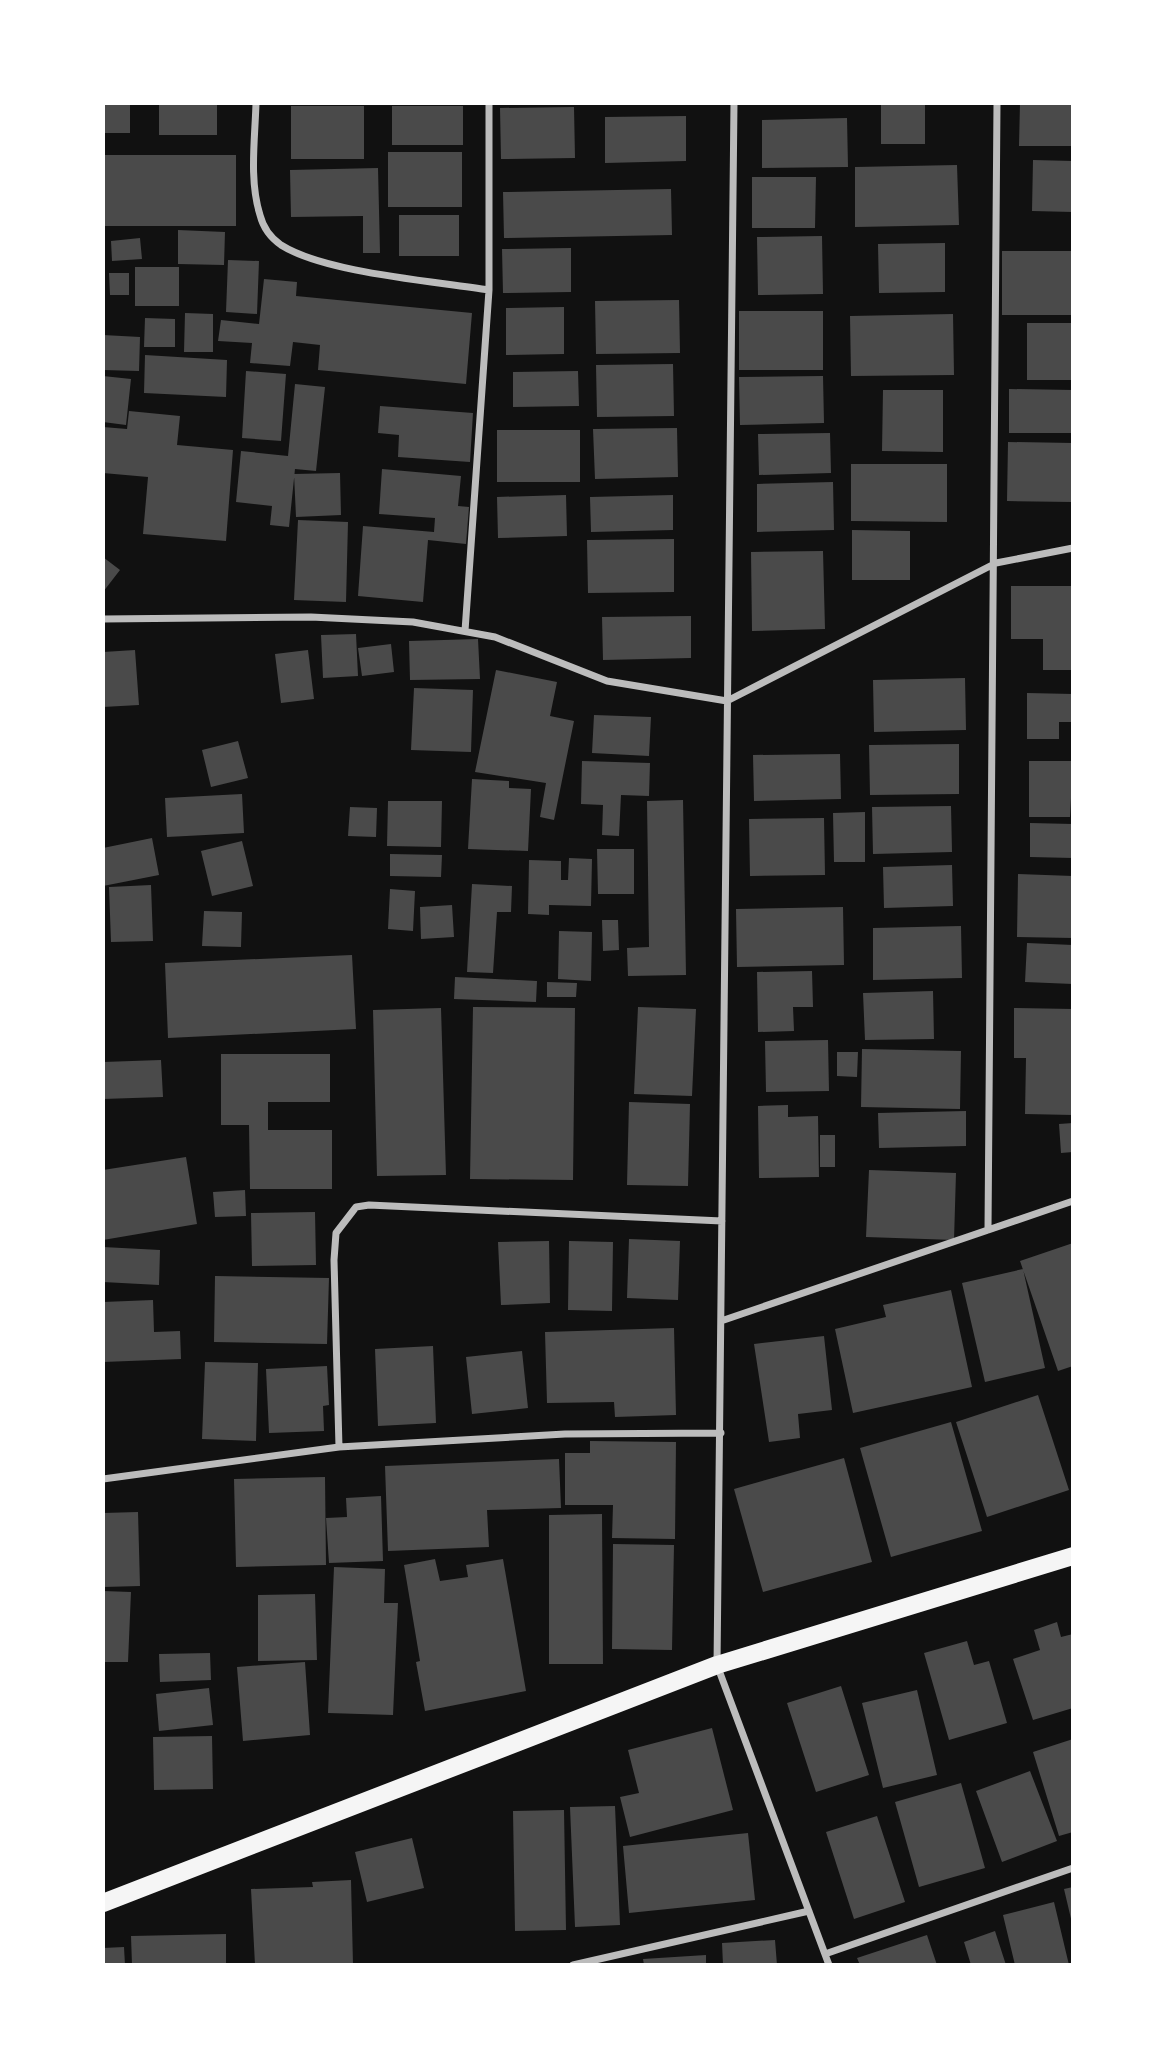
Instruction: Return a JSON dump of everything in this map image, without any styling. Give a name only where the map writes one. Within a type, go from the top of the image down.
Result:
[{"type":"main road","points":[[103,1903],[717,1665],[1073,1556]]},
{"type":"street","points":[[256,103],[254,184],[260,216],[269,235],[282,246],[331,265],[489,290]]},
{"type":"street","points":[[465,631],[489,290],[489,103]]},
{"type":"street","points":[[734,103],[717,1665],[829,1965]]},
{"type":"street","points":[[988,1230],[996,563],[997,103]]},
{"type":"street","points":[[103,619],[311,617],[413,622],[495,636],[607,681],[727,701],[996,563],[1073,548]]},
{"type":"street","points":[[721,1321],[1073,1201]]},
{"type":"street","points":[[339,1447],[334,1261],[336,1233],[356,1208],[369,1205],[722,1221]]},
{"type":"street","points":[[103,1479],[339,1447],[565,1434],[721,1433]]},
{"type":"street","points":[[825,1954],[1073,1868]]},
{"type":"street","points":[[573,1965],[809,1911]]},
{"type":"building","points":[[103,103],[130,103],[130,133],[103,133]]},
{"type":"building","points":[[159,103],[217,103],[217,135],[159,135]]},
{"type":"building","points":[[881,103],[925,103],[925,144],[881,144]]},
{"type":"building","points":[[1020,103],[1073,103],[1073,146],[1019,146]]},
{"type":"building","points":[[291,106],[364,106],[364,159],[291,159]]},
{"type":"building","points":[[392,106],[463,106],[463,145],[392,145]]},
{"type":"building","points":[[574,107],[575,158],[501,159],[500,108]]},
{"type":"building","points":[[686,116],[686,161],[605,163],[605,117]]},
{"type":"building","points":[[847,118],[848,167],[762,168],[762,120]]},
{"type":"building","points":[[388,152],[462,152],[462,207],[388,207]]},
{"type":"building","points":[[103,155],[236,155],[236,226],[103,226]]},
{"type":"building","points":[[1033,160],[1073,161],[1073,212],[1032,211]]},
{"type":"building","points":[[957,165],[959,225],[855,227],[855,167]]},
{"type":"building","points":[[378,168],[380,253],[363,253],[363,216],[291,217],[290,170]]},
{"type":"building","points":[[752,177],[816,177],[815,228],[752,228]]},
{"type":"building","points":[[671,189],[672,235],[504,238],[503,192]]},
{"type":"building","points":[[399,215],[459,215],[459,256],[399,256]]},
{"type":"building","points":[[178,230],[225,232],[224,265],[178,264]]},
{"type":"building","points":[[822,236],[823,294],[758,295],[757,237]]},
{"type":"building","points":[[140,238],[142,259],[112,261],[111,241]]},
{"type":"building","points":[[945,243],[945,292],[879,293],[878,244]]},
{"type":"building","points":[[571,248],[571,292],[503,293],[502,249]]},
{"type":"building","points":[[1002,251],[1073,251],[1073,315],[1002,315]]},
{"type":"building","points":[[228,260],[259,261],[257,314],[226,312]]},
{"type":"building","points":[[135,267],[179,267],[179,306],[135,306]]},
{"type":"building","points":[[109,273],[129,273],[129,295],[110,295]]},
{"type":"building","points":[[264,279],[297,282],[296,296],[472,313],[466,384],[318,370],[320,345],[293,342],[290,366],[250,363],[252,343],[218,341],[221,320],[259,324]]},
{"type":"building","points":[[679,300],[680,353],[596,354],[595,301]]},
{"type":"building","points":[[564,307],[564,354],[506,355],[506,308]]},
{"type":"building","points":[[739,311],[823,311],[823,370],[739,370]]},
{"type":"building","points":[[185,313],[213,314],[213,352],[184,352]]},
{"type":"building","points":[[953,314],[954,375],[851,376],[850,316]]},
{"type":"building","points":[[145,318],[175,319],[175,347],[144,347]]},
{"type":"building","points":[[1027,323],[1073,323],[1073,380],[1027,380]]},
{"type":"building","points":[[103,335],[140,337],[139,371],[103,370]]},
{"type":"building","points":[[145,355],[227,360],[226,397],[144,393]]},
{"type":"building","points":[[673,364],[674,416],[597,417],[596,365]]},
{"type":"building","points":[[246,371],[286,374],[281,441],[242,438]]},
{"type":"building","points":[[578,371],[579,406],[513,407],[513,372]]},
{"type":"building","points":[[103,376],[131,379],[126,425],[103,422]]},
{"type":"building","points":[[823,376],[824,423],[740,425],[739,377]]},
{"type":"building","points":[[295,384],[325,387],[316,471],[295,469],[289,527],[270,525],[272,506],[236,502],[241,451],[288,456]]},
{"type":"building","points":[[1009,389],[1073,390],[1073,433],[1009,433]]},
{"type":"building","points":[[883,390],[943,390],[943,452],[882,451]]},
{"type":"building","points":[[380,406],[473,413],[470,462],[398,457],[399,435],[378,433]]},
{"type":"building","points":[[129,411],[180,416],[177,445],[233,450],[226,541],[143,534],[148,477],[103,473],[103,427],[127,429]]},
{"type":"building","points":[[677,428],[678,477],[595,479],[593,429]]},
{"type":"building","points":[[497,430],[580,430],[580,482],[497,482]]},
{"type":"building","points":[[830,433],[831,473],[759,475],[758,434]]},
{"type":"building","points":[[1008,442],[1073,443],[1073,502],[1007,501]]},
{"type":"building","points":[[851,464],[947,464],[947,522],[851,521]]},
{"type":"building","points":[[382,469],[461,476],[458,506],[469,507],[466,544],[428,540],[423,602],[358,596],[363,526],[434,532],[435,518],[379,514]]},
{"type":"building","points":[[340,473],[341,515],[296,517],[294,474]]},
{"type":"building","points":[[833,482],[834,530],[757,532],[757,484]]},
{"type":"building","points":[[566,495],[567,536],[498,538],[497,497]]},
{"type":"building","points":[[673,495],[673,530],[591,532],[590,497]]},
{"type":"building","points":[[298,520],[348,522],[346,602],[294,600]]},
{"type":"building","points":[[852,530],[910,531],[910,580],[852,580]]},
{"type":"building","points":[[674,539],[674,592],[588,593],[587,540]]},
{"type":"building","points":[[823,551],[825,629],[752,631],[751,552]]},
{"type":"building","points":[[103,557],[120,570],[103,592]]},
{"type":"building","points":[[1011,586],[1073,586],[1073,670],[1043,670],[1043,639],[1011,639]]},
{"type":"building","points":[[691,616],[691,658],[603,660],[602,617]]},
{"type":"building","points":[[356,634],[358,676],[323,678],[321,635]]},
{"type":"building","points":[[478,639],[480,679],[410,680],[409,641]]},
{"type":"building","points":[[391,644],[394,672],[362,676],[358,648]]},
{"type":"building","points":[[135,650],[139,705],[103,707],[103,652]]},
{"type":"building","points":[[308,650],[314,699],[281,703],[275,654]]},
{"type":"building","points":[[496,670],[557,682],[550,716],[574,721],[554,820],[540,817],[546,783],[475,772]]},
{"type":"building","points":[[965,678],[966,730],[874,732],[873,680]]},
{"type":"building","points":[[414,688],[473,690],[471,752],[411,750]]},
{"type":"building","points":[[1027,693],[1073,694],[1073,722],[1059,722],[1059,739],[1027,739]]},
{"type":"building","points":[[594,715],[651,717],[649,756],[592,753]]},
{"type":"building","points":[[238,741],[248,778],[211,787],[202,750]]},
{"type":"building","points":[[959,744],[959,794],[870,795],[869,745]]},
{"type":"building","points":[[840,754],[841,799],[754,801],[753,755]]},
{"type":"building","points":[[582,761],[650,763],[649,796],[621,795],[619,836],[602,835],[603,805],[581,804]]},
{"type":"building","points":[[1029,761],[1073,761],[1070,817],[1029,817]]},
{"type":"building","points":[[472,779],[509,781],[509,788],[531,789],[528,851],[468,849]]},
{"type":"building","points":[[242,794],[244,833],[167,837],[165,798]]},
{"type":"building","points":[[683,800],[686,975],[628,976],[627,948],[649,947],[647,801]]},
{"type":"building","points":[[388,801],[442,801],[441,847],[387,846]]},
{"type":"building","points":[[951,806],[952,852],[873,854],[872,807]]},
{"type":"building","points":[[350,807],[377,808],[376,837],[348,836]]},
{"type":"building","points":[[865,812],[865,862],[834,862],[833,813]]},
{"type":"building","points":[[824,818],[825,875],[750,876],[749,819]]},
{"type":"building","points":[[1030,823],[1073,824],[1073,858],[1030,857]]},
{"type":"building","points":[[152,838],[159,875],[103,886],[103,848]]},
{"type":"building","points":[[242,841],[253,886],[212,896],[201,851]]},
{"type":"building","points":[[597,849],[634,849],[634,894],[598,894]]},
{"type":"building","points":[[390,854],[442,855],[441,877],[390,876]]},
{"type":"building","points":[[569,858],[592,859],[591,906],[549,905],[549,915],[528,914],[529,860],[561,861],[561,880],[568,880]]},
{"type":"building","points":[[952,865],[953,906],[884,908],[883,867]]},
{"type":"building","points":[[1018,874],[1073,876],[1073,938],[1017,937]]},
{"type":"building","points":[[472,884],[512,886],[511,912],[497,912],[493,973],[467,972]]},
{"type":"building","points":[[151,885],[153,941],[111,942],[109,887]]},
{"type":"building","points":[[390,889],[415,891],[413,931],[388,929]]},
{"type":"building","points":[[452,905],[454,937],[421,939],[420,907]]},
{"type":"building","points":[[843,907],[844,965],[737,967],[736,909]]},
{"type":"building","points":[[204,911],[242,912],[241,947],[202,946]]},
{"type":"building","points":[[602,920],[618,920],[619,950],[603,951]]},
{"type":"building","points":[[961,926],[962,978],[873,980],[873,928]]},
{"type":"building","points":[[559,931],[592,932],[591,981],[558,979]]},
{"type":"building","points":[[1027,943],[1073,945],[1073,984],[1025,982]]},
{"type":"building","points":[[352,955],[356,1029],[168,1038],[165,963]]},
{"type":"building","points":[[812,971],[813,1007],[793,1007],[794,1031],[758,1032],[757,972]]},
{"type":"building","points":[[455,977],[537,981],[536,1002],[454,999]]},
{"type":"building","points":[[547,982],[577,983],[576,997],[547,997]]},
{"type":"building","points":[[933,991],[934,1039],[865,1040],[863,993]]},
{"type":"building","points":[[473,1007],[575,1008],[573,1180],[470,1179]]},
{"type":"building","points":[[638,1007],[696,1009],[692,1096],[634,1094]]},
{"type":"building","points":[[441,1008],[446,1175],[377,1176],[373,1010]]},
{"type":"building","points":[[1014,1008],[1073,1009],[1073,1115],[1025,1114],[1026,1058],[1014,1058]]},
{"type":"building","points":[[828,1040],[829,1091],[766,1092],[765,1041]]},
{"type":"building","points":[[862,1049],[961,1051],[960,1109],[861,1107]]},
{"type":"building","points":[[837,1052],[858,1052],[857,1077],[837,1076]]},
{"type":"building","points":[[221,1054],[330,1054],[330,1102],[268,1102],[268,1130],[332,1130],[332,1189],[250,1189],[249,1125],[221,1125]]},
{"type":"building","points":[[161,1060],[163,1097],[103,1099],[103,1062]]},
{"type":"building","points":[[629,1102],[690,1104],[688,1186],[627,1185]]},
{"type":"building","points":[[788,1105],[788,1117],[818,1116],[819,1177],[759,1178],[758,1106]]},
{"type":"building","points":[[966,1111],[966,1146],[879,1148],[878,1113]]},
{"type":"building","points":[[1073,1123],[1073,1152],[1061,1153],[1059,1124]]},
{"type":"building","points":[[820,1135],[835,1135],[835,1167],[820,1167]]},
{"type":"building","points":[[186,1157],[197,1224],[103,1240],[103,1170]]},
{"type":"building","points":[[869,1170],[956,1173],[954,1240],[866,1237]]},
{"type":"building","points":[[245,1190],[246,1216],[215,1217],[213,1192]]},
{"type":"building","points":[[315,1212],[316,1265],[252,1266],[251,1213]]},
{"type":"building","points":[[629,1239],[680,1241],[678,1300],[627,1298]]},
{"type":"building","points":[[549,1241],[550,1303],[501,1305],[498,1242]]},
{"type":"building","points":[[569,1241],[613,1242],[612,1311],[568,1310]]},
{"type":"building","points":[[1073,1243],[1073,1366],[1058,1371],[1020,1261]]},
{"type":"building","points":[[103,1247],[160,1250],[159,1285],[103,1282]]},
{"type":"building","points":[[1023,1269],[1045,1368],[985,1382],[962,1283]]},
{"type":"building","points":[[215,1276],[329,1278],[327,1344],[214,1342]]},
{"type":"building","points":[[951,1290],[972,1387],[853,1413],[835,1329],[886,1317],[883,1305]]},
{"type":"building","points":[[153,1300],[154,1332],[180,1331],[181,1359],[103,1362],[103,1302]]},
{"type":"building","points":[[674,1328],[676,1415],[615,1417],[614,1402],[547,1403],[545,1332]]},
{"type":"building","points":[[824,1336],[832,1410],[798,1414],[800,1438],[769,1442],[754,1344]]},
{"type":"building","points":[[433,1346],[436,1423],[378,1426],[375,1349]]},
{"type":"building","points":[[522,1351],[528,1408],[472,1414],[466,1357]]},
{"type":"building","points":[[205,1362],[258,1363],[256,1441],[202,1439]]},
{"type":"building","points":[[327,1366],[329,1405],[323,1406],[324,1431],[269,1433],[266,1369]]},
{"type":"building","points":[[1038,1395],[1069,1490],[987,1517],[956,1422]]},
{"type":"building","points":[[951,1422],[982,1531],[891,1557],[860,1448]]},
{"type":"building","points":[[590,1441],[676,1442],[675,1539],[612,1538],[613,1505],[565,1505],[565,1453],[590,1453]]},
{"type":"building","points":[[844,1458],[872,1562],[763,1592],[734,1489]]},
{"type":"building","points":[[559,1459],[561,1508],[487,1510],[489,1547],[388,1551],[385,1466]]},
{"type":"building","points":[[325,1477],[326,1565],[236,1567],[234,1479]]},
{"type":"building","points":[[381,1496],[383,1561],[329,1563],[326,1518],[347,1517],[346,1498]]},
{"type":"building","points":[[138,1512],[140,1586],[103,1587],[103,1513]]},
{"type":"building","points":[[602,1514],[603,1664],[549,1664],[549,1515]]},
{"type":"building","points":[[613,1544],[674,1545],[672,1650],[612,1649]]},
{"type":"building","points":[[435,1559],[440,1581],[468,1577],[466,1565],[503,1559],[526,1691],[425,1711],[416,1662],[420,1661],[404,1565]]},
{"type":"building","points":[[334,1567],[385,1569],[384,1603],[398,1603],[393,1715],[328,1713]]},
{"type":"building","points":[[103,1591],[131,1592],[128,1662],[103,1662]]},
{"type":"building","points":[[315,1594],[317,1660],[258,1661],[258,1595]]},
{"type":"building","points":[[1057,1622],[1061,1637],[1073,1634],[1073,1708],[1033,1720],[1013,1659],[1040,1650],[1034,1630]]},
{"type":"building","points":[[967,1641],[974,1665],[989,1661],[1007,1723],[949,1740],[924,1653]]},
{"type":"building","points":[[210,1653],[211,1680],[160,1682],[159,1654]]},
{"type":"building","points":[[305,1662],[310,1735],[243,1741],[237,1667]]},
{"type":"building","points":[[841,1686],[869,1775],[816,1792],[787,1703]]},
{"type":"building","points":[[209,1688],[213,1725],[159,1731],[156,1694]]},
{"type":"building","points":[[917,1690],[937,1775],[883,1788],[862,1703]]},
{"type":"building","points":[[712,1728],[733,1810],[630,1837],[620,1797],[639,1793],[628,1750]]},
{"type":"building","points":[[212,1736],[213,1789],[154,1790],[153,1737]]},
{"type":"building","points":[[1073,1739],[1073,1832],[1059,1836],[1033,1752]]},
{"type":"building","points":[[1030,1771],[1057,1841],[1002,1862],[976,1791]]},
{"type":"building","points":[[961,1783],[985,1868],[919,1887],[895,1802]]},
{"type":"building","points":[[615,1806],[620,1925],[575,1927],[570,1807]]},
{"type":"building","points":[[564,1810],[566,1930],[515,1931],[513,1811]]},
{"type":"building","points":[[877,1816],[905,1902],[854,1919],[826,1832]]},
{"type":"building","points":[[748,1833],[755,1900],[629,1913],[623,1846]]},
{"type":"building","points":[[412,1838],[424,1888],[367,1902],[355,1852]]},
{"type":"building","points":[[351,1880],[353,1965],[255,1965],[251,1889],[313,1887],[312,1882]]},
{"type":"building","points":[[1073,1887],[1073,1922],[1072,1923],[1064,1889]]},
{"type":"building","points":[[1054,1902],[1069,1965],[1015,1965],[1003,1915]]},
{"type":"building","points":[[995,1931],[1006,1965],[971,1965],[964,1942]]},
{"type":"building","points":[[226,1934],[226,1965],[132,1965],[131,1936]]},
{"type":"building","points":[[927,1935],[937,1965],[860,1965],[857,1958]]},
{"type":"building","points":[[775,1940],[777,1965],[723,1965],[722,1943]]},
{"type":"building","points":[[124,1947],[125,1965],[103,1965],[103,1948]]},
{"type":"building","points":[[706,1955],[706,1965],[644,1965],[643,1959]]}]
